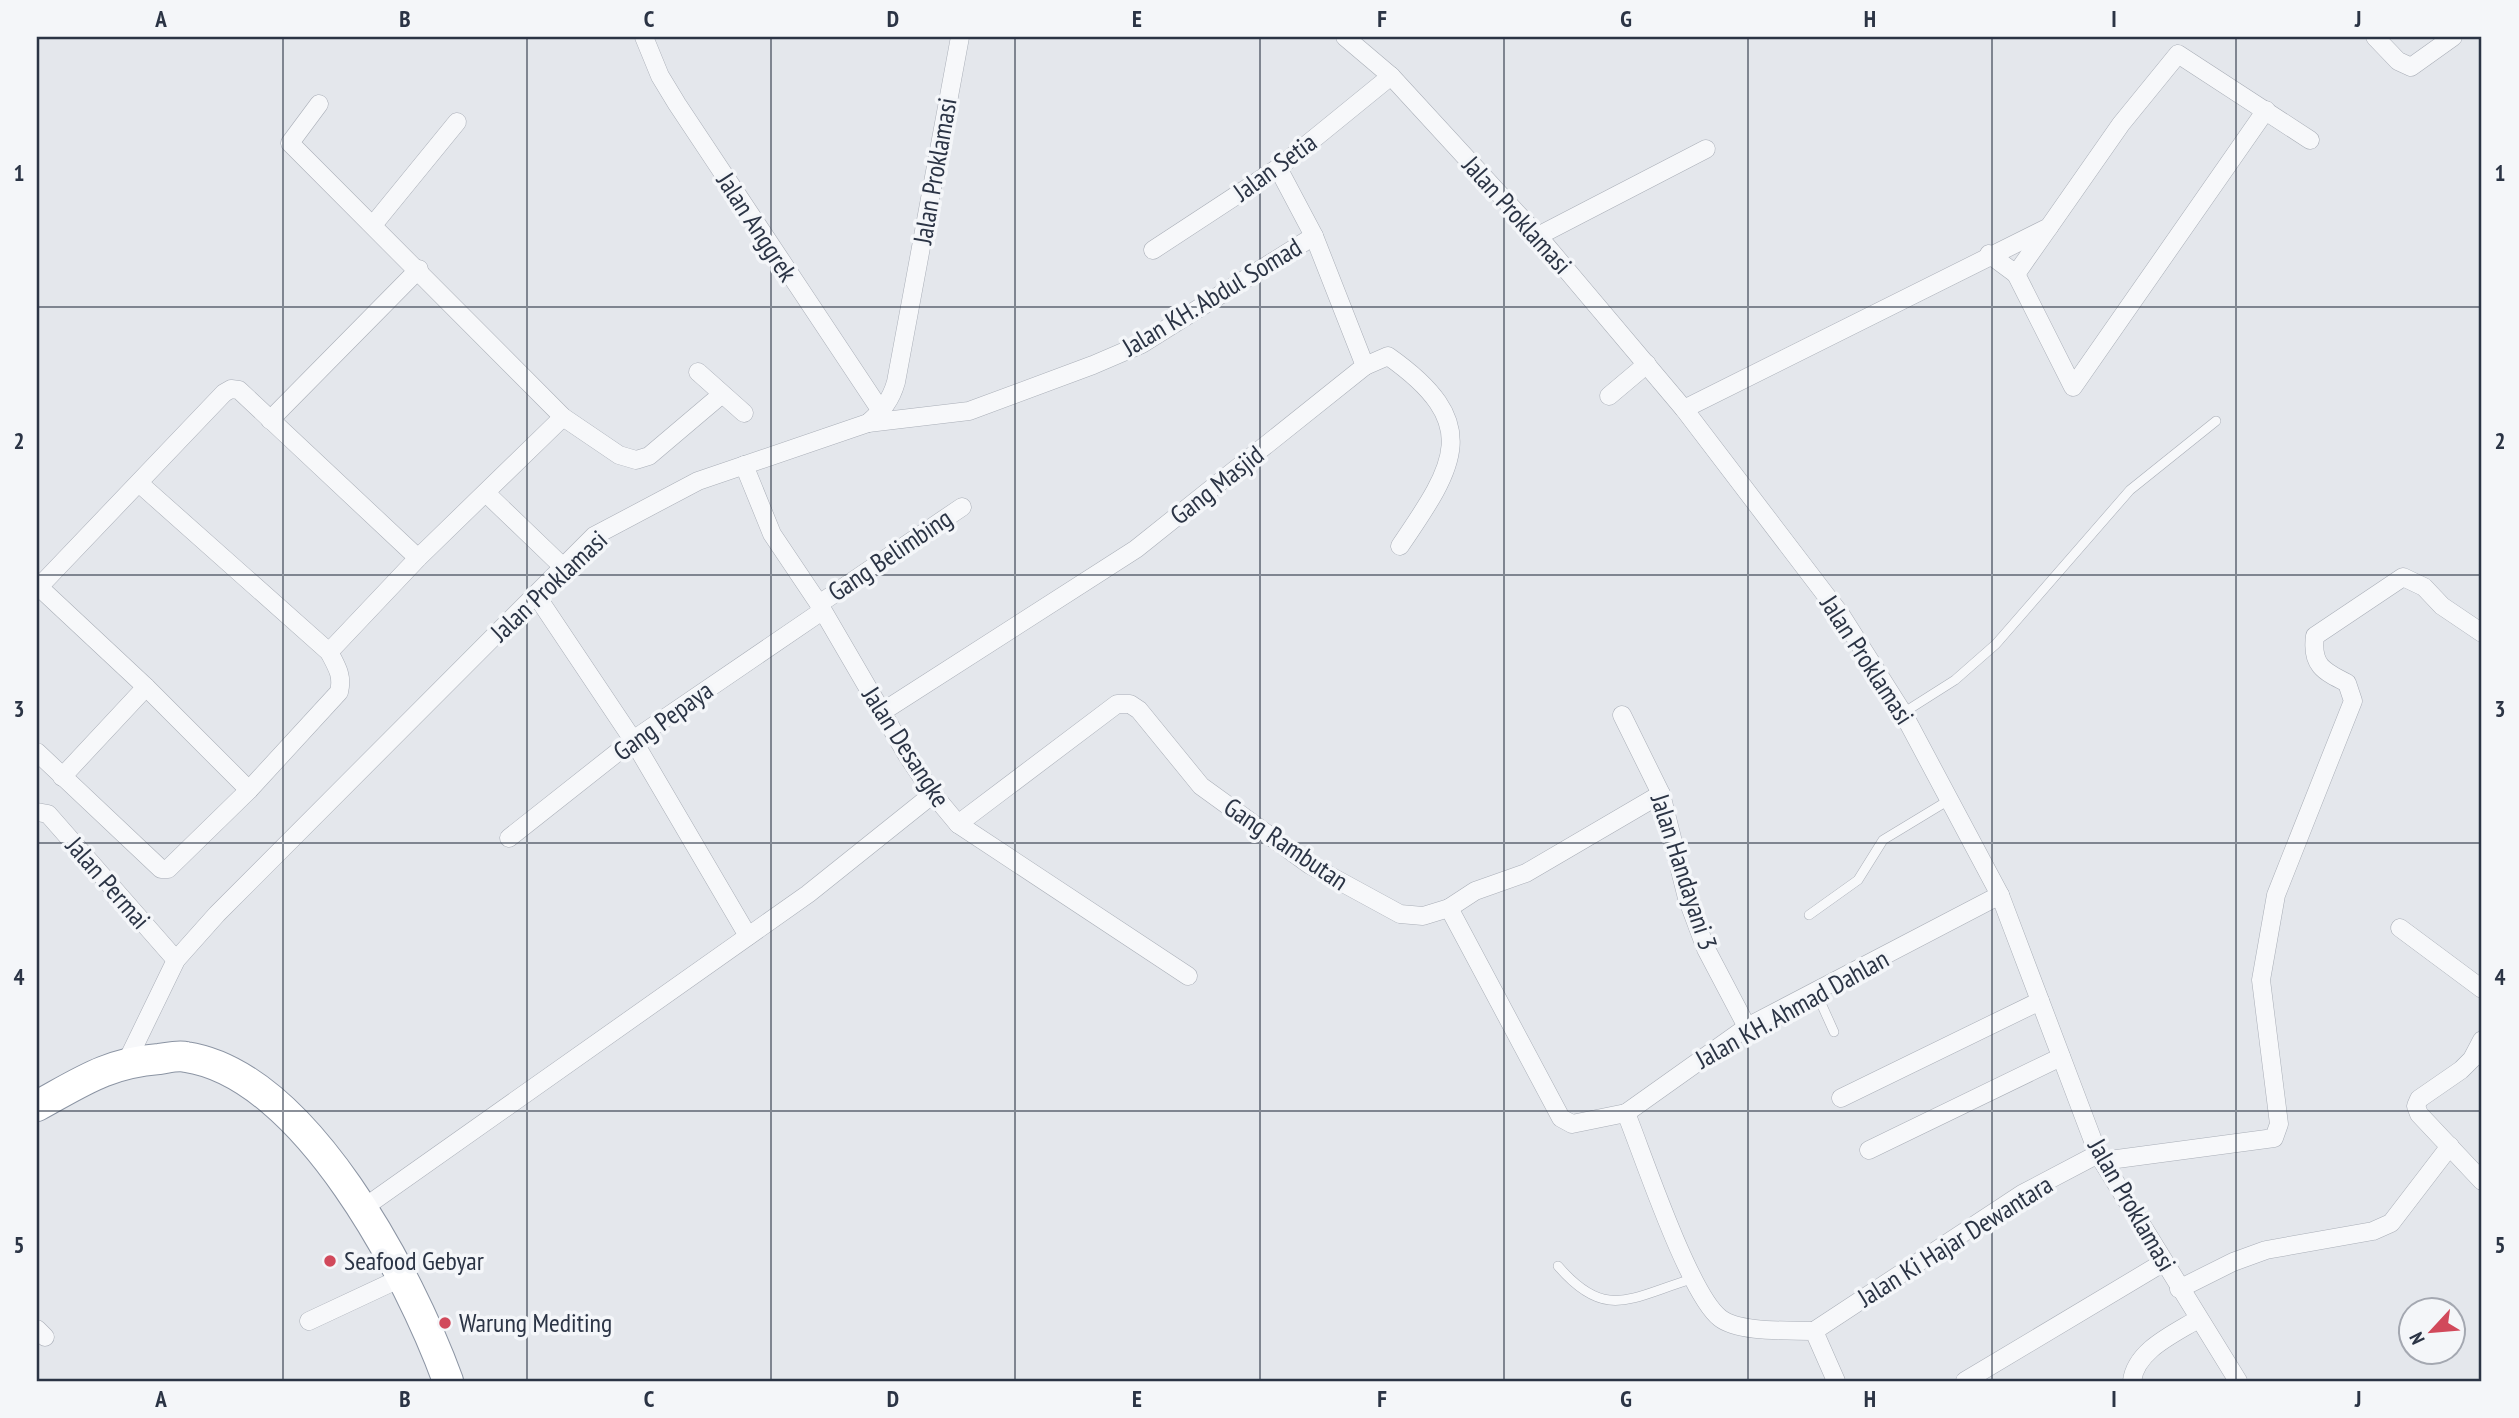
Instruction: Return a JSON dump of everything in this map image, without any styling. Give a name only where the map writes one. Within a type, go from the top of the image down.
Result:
[{"type":"highway","points":[[37,1106],[97,1073],[127,1061],[185,1056],[230,1072],[262,1091],[307,1133],[362,1209],[401,1278],[448,1381]]},
{"type":"street","name":"Jalan Anggrek","points":[[644,37],[660,76],[874,417]]},
{"type":"street","name":"Jalan Proklamasi","points":[[127,1061],[176,960],[217,914],[594,536],[698,481],[874,417],[892,397],[960,37]]},
{"type":"street","name":"Jalan Proklamasi","points":[[1345,37],[1391,76],[1538,236],[1684,409],[1841,615],[1903,713],[2000,895],[2100,1158],[2238,1381]]},
{"type":"street","points":[[2375,37],[2398,61],[2411,66],[2453,37]]},
{"type":"street","points":[[2016,274],[2121,124],[2178,54],[2310,139]]},
{"type":"street","name":"Jalan Setia","points":[[1153,250],[1278,169],[1391,76]]},
{"type":"street","points":[[319,104],[290,143],[419,269],[563,417],[620,455],[636,460],[655,453],[721,395]]},
{"type":"street","points":[[1989,254],[2016,274],[2073,387],[2266,110]]},
{"type":"street","points":[[373,225],[457,122]]},
{"type":"street","points":[[1538,236],[1706,149]]},
{"type":"street","points":[[1278,169],[1314,236],[1365,366],[1388,356],[1446,412],[1450,424],[1453,436],[1450,458],[1441,484],[1400,546]]},
{"type":"street","points":[[1684,409],[1989,254],[2049,227]]},
{"type":"street","name":"Jalan KH. Abdul Somad","points":[[874,417],[969,411],[1093,365],[1142,344],[1314,236]]},
{"type":"street","points":[[270,420],[419,269]]},
{"type":"street","points":[[1609,396],[1647,364]]},
{"type":"street","name":"Gang Masjid","points":[[882,712],[1136,548],[1365,366]]},
{"type":"street","points":[[698,372],[744,413]]},
{"type":"street","points":[[249,790],[146,687],[38,588],[224,393],[232,389],[239,390],[418,558]]},
{"type":"street","points":[[330,652],[418,558],[563,417]]},
{"type":"street","name":"Jalan Desangke","points":[[744,465],[772,534],[820,607],[933,794],[958,824],[1188,976]]},
{"type":"street","points":[[37,752],[161,869],[168,869],[249,790],[338,692],[341,681],[339,670],[330,652],[139,484]]},
{"type":"street","points":[[486,493],[562,566]]},
{"type":"street","name":"Gang Belimbing","points":[[820,607],[962,506]]},
{"type":"street","points":[[2100,1158],[2274,1138],[2279,1124],[2262,980],[2276,895],[2353,701],[2347,683],[2323,671],[2313,653],[2315,636],[2403,577],[2424,587],[2442,606],[2482,633]]},
{"type":"street","points":[[536,595],[634,740],[748,936]]},
{"type":"street","name":"Gang Pepaya","points":[[509,838],[634,740],[820,607]]},
{"type":"street","points":[[62,777],[146,687]]},
{"type":"street","name":"Gang Rambutan","points":[[958,824],[1102,712],[1117,704],[1130,704],[1139,709],[1200,786],[1310,865],[1400,914],[1423,916],[1449,908],[1475,891],[1525,873],[1661,794]]},
{"type":"street","name":"Jalan Handayani 3","points":[[1622,715],[1661,794],[1688,898],[1706,950],[1747,1027]]},
{"type":"street","points":[[362,1209],[808,894],[933,794]]},
{"type":"street","name":"Jalan Permai","points":[[37,812],[48,814],[176,960]]},
{"type":"street","name":"Jalan KH. Ahmad Dahlan","points":[[1626,1113],[1747,1027],[2000,895]]},
{"type":"street","points":[[1449,908],[1561,1118],[1572,1125],[1626,1113],[1692,1279],[1718,1317],[1737,1326],[1814,1331],[1836,1381]]},
{"type":"street","points":[[2400,928],[2482,989]]},
{"type":"street","points":[[1841,1098],[2040,1001]]},
{"type":"street","points":[[2482,1040],[2472,1059],[2419,1099],[2416,1106],[2419,1114],[2482,1181]]},
{"type":"street","points":[[1869,1150],[2062,1057]]},
{"type":"street","points":[[2179,1289],[2233,1262],[2266,1250],[2373,1231],[2391,1223],[2450,1146]]},
{"type":"street","name":"Jalan Ki Hajar Dewantara","points":[[1814,1331],[2022,1194],[2100,1158]]},
{"type":"street","points":[[1965,1381],[2164,1262]]},
{"type":"street","points":[[309,1321],[401,1278]]},
{"type":"street","points":[[2132,1381],[2137,1363],[2147,1352],[2198,1319]]},
{"type":"lane","points":[[1903,713],[1955,680],[1996,644],[2130,490],[2216,421]]},
{"type":"lane","points":[[1809,915],[1858,880],[1883,840],[1950,800]]},
{"type":"lane","points":[[1816,992],[1834,1032]]},
{"type":"lane","points":[[1558,1266],[1578,1290],[1597,1300],[1615,1302],[1692,1279]]},
{"type":"place","name":"Seafood Gebyar","points":[[330,1261]]},
{"type":"place","name":"Warung Mediting","points":[[445,1323]]}]
